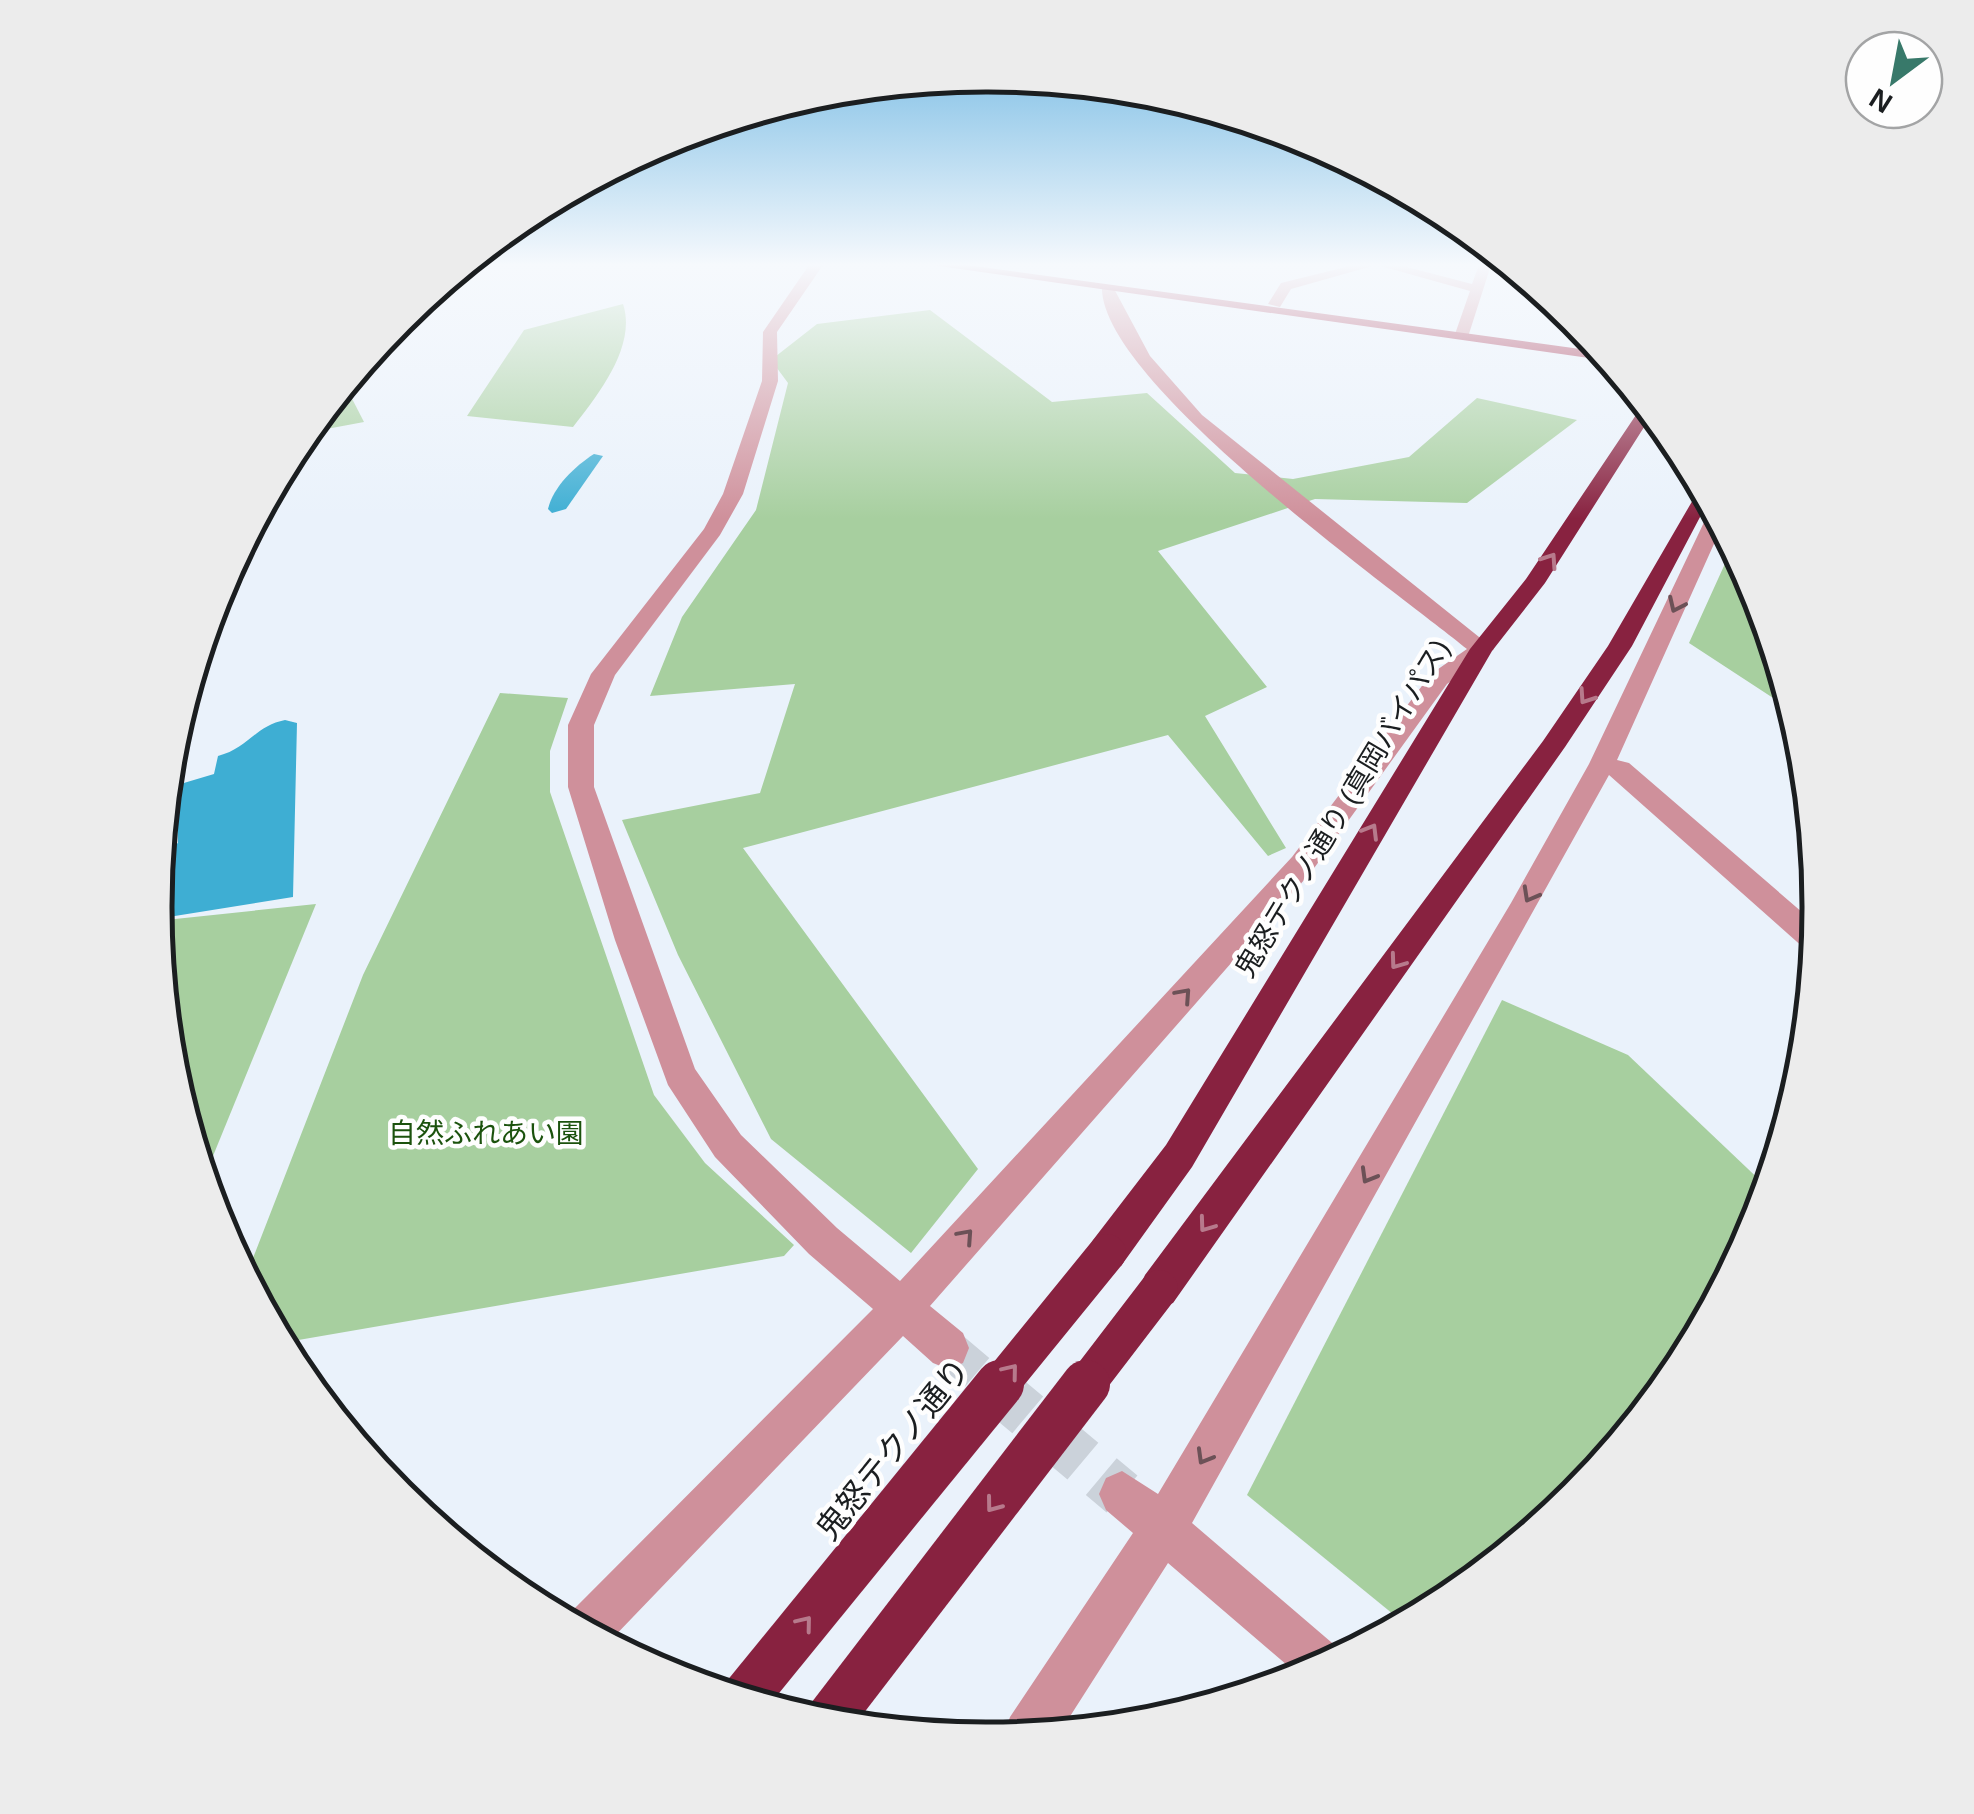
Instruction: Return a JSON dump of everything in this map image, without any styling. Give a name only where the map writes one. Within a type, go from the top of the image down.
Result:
[{"type":"highway","name":"鬼怒テクノ通り (真岡バイパス)","points":[[1107,1252],[1179,1156],[1482,649],[1534,584],[1640,420]]},
{"type":"highway","points":[[838,1708],[1159,1289],[1552,747],[1620,646],[1696,507]]},
{"type":"highway","name":"鬼怒テクノ通り","points":[[753,1687],[1107,1252]]},
{"type":"street","points":[[770,350],[770,381],[733,494],[714,531],[603,674],[581,725],[581,787],[630,940],[680,1075],[728,1146],[901,1309],[948,1348]]},
{"type":"street","points":[[596,1621],[901,1309],[1302,864],[1438,680],[1482,649],[1253,467],[1188,409],[1136,350]]},
{"type":"street","points":[[1038,1720],[1162,1529],[1602,764],[1710,532]]},
{"type":"street","points":[[1602,764],[1620,769],[1801,928]]},
{"type":"street","points":[[1122,1494],[1311,1654]]},
{"type":"green space","points":[[511,350],[621,350],[613,369],[573,427],[467,416]]},
{"type":"green space","points":[[784,350],[983,350],[1052,402],[1147,393],[1235,473],[1293,479],[1409,457],[1477,398],[1577,420],[1467,503],[1315,499],[1158,551],[1267,687],[1205,716],[1286,848],[1268,856],[1168,735],[743,848],[978,1169],[911,1253],[771,1139],[678,955],[622,820],[760,793],[795,684],[650,696],[682,617],[756,510],[788,383],[771,360]]},
{"type":"green space","points":[[352,398],[364,422],[328,429]]},
{"type":"green space","points":[[1725,563],[1775,699],[1689,643]]},
{"type":"green space","name":"自然ふれあい園","points":[[500,693],[568,698],[550,751],[550,792],[654,1095],[705,1163],[794,1245],[784,1256],[298,1340],[253,1259],[363,975]]},
{"type":"green space","points":[[316,904],[212,1157],[200,1118],[179,1013],[172,919]]},
{"type":"green space","points":[[1502,1000],[1628,1055],[1755,1176],[1718,1267],[1664,1360],[1633,1403],[1563,1483],[1483,1553],[1440,1584],[1392,1613],[1247,1495]]},
{"type":"water","points":[[594,454],[603,456],[566,509],[552,513],[548,509],[560,485]]},
{"type":"water","points":[[275,723],[297,723],[293,897],[172,916],[182,784],[214,774],[218,756]]},
{"type":"tunnel","points":[[948,1348],[994,1387]]},
{"type":"tunnel","points":[[991,1384],[1122,1494]]}]
